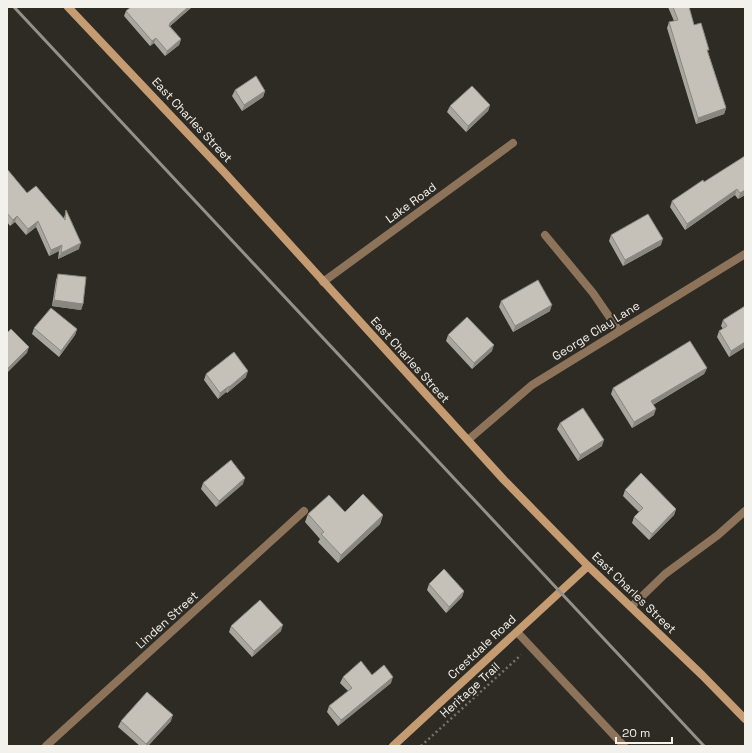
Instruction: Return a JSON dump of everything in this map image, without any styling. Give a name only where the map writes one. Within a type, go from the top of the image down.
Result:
[{"type":"street","name":"East Charles Street","points":[[68,7],[224,172],[468,440],[588,566],[745,719]]},
{"type":"street","name":"Lake Road","points":[[323,282],[513,143]]},
{"type":"street","points":[[545,235],[593,293],[619,331]]},
{"type":"street","name":"George Clay Lane","points":[[468,440],[532,385],[745,254]]},
{"type":"street","name":"Linden Street","points":[[46,746],[304,511]]},
{"type":"street","points":[[631,607],[665,574],[718,535],[745,511]]},
{"type":"street","name":"Crestdale Road","points":[[393,746],[588,566]]},
{"type":"street","points":[[516,632],[624,746]]},
{"type":"path","name":"Heritage Trail","points":[[421,746],[530,646]]},
{"type":"building","points":[[131,7],[188,7],[170,23],[169,26],[181,39],[167,51],[156,38],[152,41],[126,11]]},
{"type":"building","points":[[673,7],[689,7],[694,25],[701,23],[709,50],[707,50],[726,108],[698,118],[669,22],[678,20]]},
{"type":"building","points":[[256,76],[265,91],[244,105],[235,90]]},
{"type":"building","points":[[472,86],[490,105],[468,126],[450,106]]},
{"type":"building","points":[[745,156],[745,190],[740,193],[737,189],[687,224],[672,201],[703,180],[704,182]]},
{"type":"building","points":[[7,169],[27,193],[36,186],[65,220],[66,210],[81,243],[61,253],[62,245],[51,250],[38,221],[28,229],[17,216],[13,220],[7,213]]},
{"type":"building","points":[[648,214],[663,239],[625,260],[611,235]]},
{"type":"building","points":[[58,274],[86,277],[83,304],[54,300]]},
{"type":"building","points":[[538,280],[552,305],[515,326],[501,301]]},
{"type":"building","points":[[745,306],[745,342],[731,351],[719,331],[727,326],[723,320]]},
{"type":"building","points":[[51,308],[77,329],[61,351],[34,328]]},
{"type":"building","points":[[467,317],[494,345],[474,363],[448,335]]},
{"type":"building","points":[[11,329],[29,347],[7,369],[7,333]]},
{"type":"building","points":[[690,341],[707,368],[651,401],[656,409],[634,422],[613,388]]},
{"type":"building","points":[[234,352],[248,371],[220,393],[206,374]]},
{"type":"building","points":[[583,408],[604,440],[580,455],[560,423]]},
{"type":"building","points":[[231,460],[245,478],[219,501],[203,483]]},
{"type":"building","points":[[641,473],[676,509],[652,534],[634,517],[643,508],[625,490]]},
{"type":"building","points":[[363,494],[383,515],[341,555],[321,534],[324,532],[308,514],[329,495],[345,512]]},
{"type":"building","points":[[444,569],[464,591],[449,607],[429,584]]},
{"type":"building","points":[[260,600],[283,625],[254,651],[231,626]]},
{"type":"building","points":[[361,661],[372,675],[384,665],[393,677],[341,720],[329,706],[352,688],[343,677]]},
{"type":"building","points":[[147,692],[173,715],[146,744],[121,721]]},
{"type":"railway","points":[[14,7],[704,746]]}]
